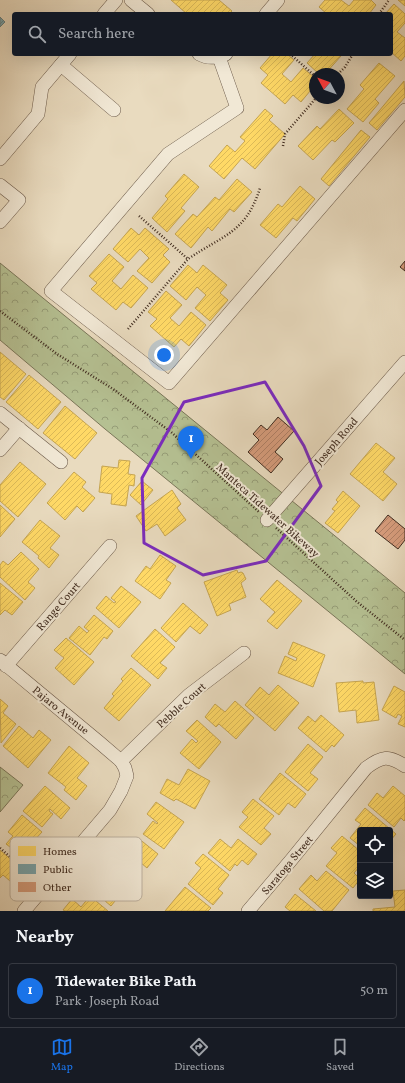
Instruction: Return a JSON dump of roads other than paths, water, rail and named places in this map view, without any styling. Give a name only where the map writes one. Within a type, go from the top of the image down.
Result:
[{"type":"street","points":[[106,12],[116,0]]},
{"type":"street","points":[[133,0],[146,12]]},
{"type":"street","points":[[268,12],[278,0]]},
{"type":"street","points":[[0,159],[38,114],[42,87],[68,56]]},
{"type":"street","points":[[203,56],[206,58],[217,56]]},
{"type":"street","points":[[222,56],[237,108],[168,154],[51,291],[169,383],[405,110]]},
{"type":"street","points":[[61,65],[114,110]]},
{"type":"street","points":[[0,185],[19,200],[0,222]]},
{"type":"street","name":"Joseph Road","points":[[267,520],[405,362]]},
{"type":"street","points":[[0,413],[61,462]]},
{"type":"street","points":[[0,450],[19,428]]},
{"type":"street","name":"Range Court","points":[[3,663],[110,546]]},
{"type":"street","name":"Pebble Court","points":[[121,762],[189,695],[244,653]]},
{"type":"street","name":"Pajaro Avenue","points":[[3,663],[121,762]]},
{"type":"street","name":"Saratoga Street","points":[[248,911],[366,768],[378,759],[383,758],[394,759],[405,766]]},
{"type":"street","points":[[87,837],[110,810],[122,791],[127,776],[125,768],[121,762]]},
{"type":"street","points":[[24,911],[32,901]]},
{"type":"place","name":"Tidewater Bike Path","points":[[191,459]]}]
